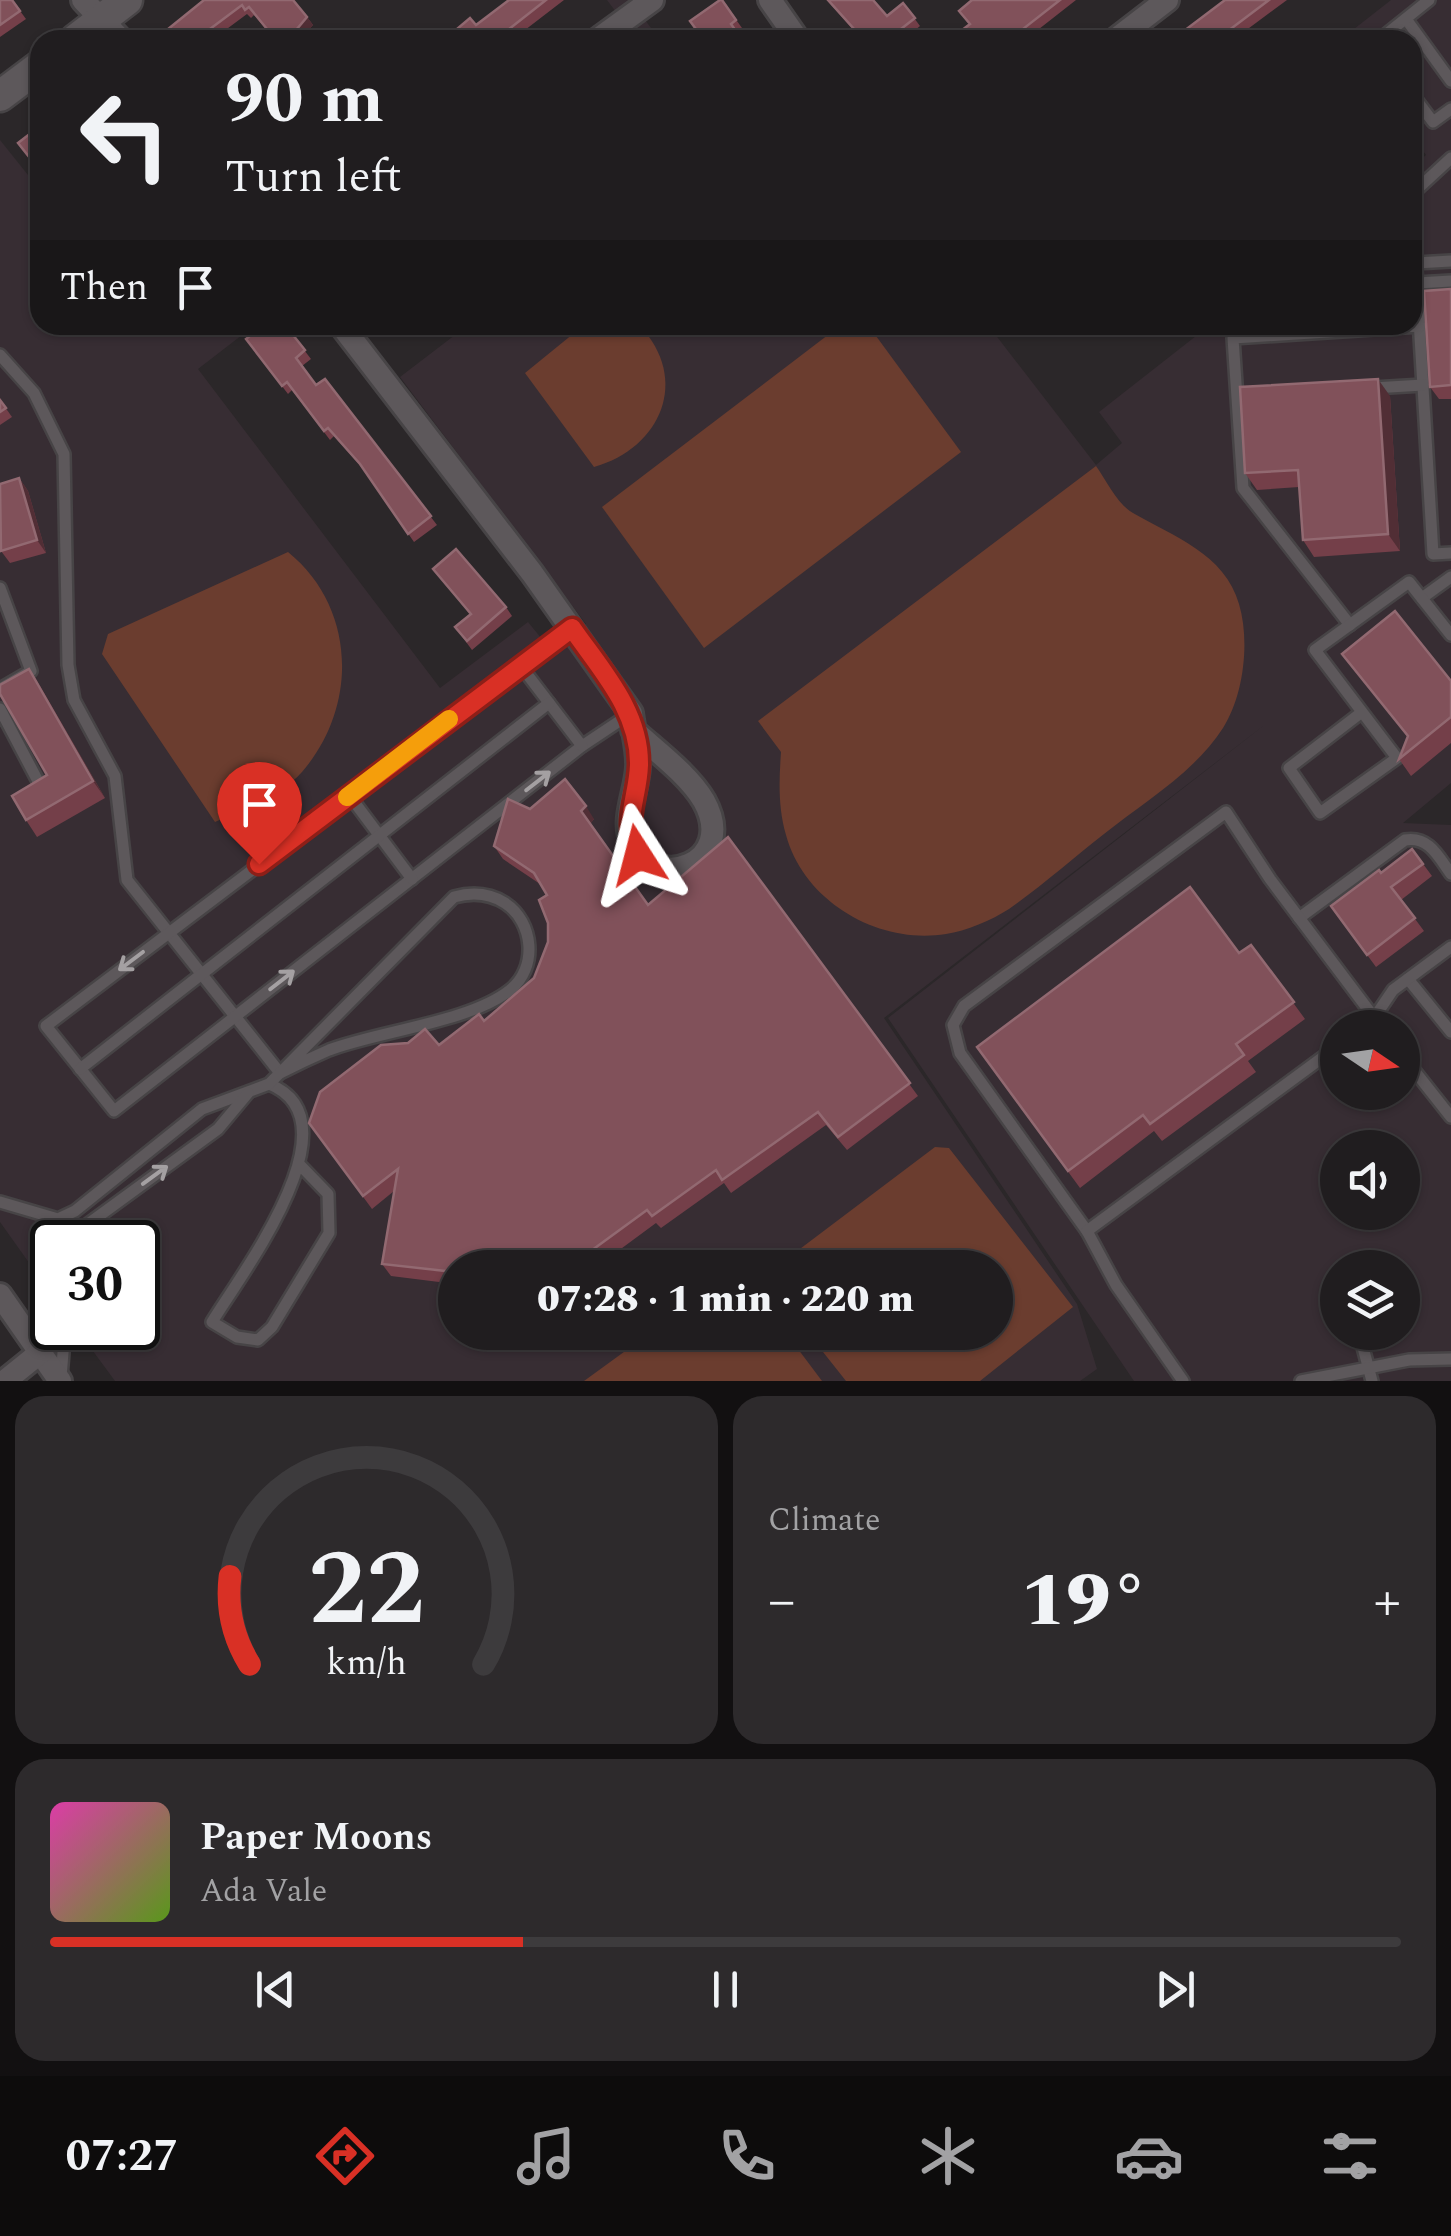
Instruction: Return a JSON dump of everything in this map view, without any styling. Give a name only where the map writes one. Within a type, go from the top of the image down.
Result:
[{"type":"street","points":[[611,30],[652,0]]},
{"type":"street","points":[[770,0],[791,30]]},
{"type":"street","points":[[1129,30],[1167,0]]},
{"type":"street","points":[[88,30],[109,15]]},
{"type":"street","points":[[0,96],[30,74]]},
{"type":"street","points":[[350,335],[572,628],[632,722],[703,799],[714,829],[704,857],[685,870],[662,867],[638,855],[630,838],[639,764],[632,722]]},
{"type":"street","points":[[0,1295],[61,1381]]},
{"type":"street","points":[[5,1381],[41,1352]]},
{"type":"lane","points":[[1391,30],[1429,0]]},
{"type":"lane","points":[[1406,18],[1415,30]]},
{"type":"lane","points":[[1422,40],[1451,81]]},
{"type":"lane","points":[[1422,107],[1433,122],[1451,109]]},
{"type":"lane","points":[[1422,185],[1451,158]]},
{"type":"lane","points":[[1422,263],[1451,261]]},
{"type":"lane","points":[[1422,283],[1451,281]]},
{"type":"lane","points":[[1280,335],[1233,338],[1242,488],[1350,625]]},
{"type":"lane","points":[[1420,335],[1433,554],[1451,554]]},
{"type":"lane","points":[[0,355],[34,393],[64,454],[68,665],[74,700],[116,776],[127,880],[280,1073]]},
{"type":"lane","points":[[1349,389],[1423,385]]},
{"type":"lane","points":[[1237,396],[1256,394]]},
{"type":"lane","points":[[1422,598],[1451,577]]},
{"type":"lane","points":[[1362,712],[1288,768],[1320,813],[1396,758],[1362,712],[1315,650],[1409,582],[1451,635]]},
{"type":"lane","points":[[0,588],[32,671],[0,689]]},
{"type":"lane","points":[[572,628],[46,1026],[114,1111],[582,746],[632,722]]},
{"type":"lane","points":[[520,665],[582,746]]},
{"type":"lane","points":[[80,1068],[549,703]]},
{"type":"lane","points":[[0,709],[40,785]]},
{"type":"lane","points":[[349,795],[412,879]]},
{"type":"lane","points":[[1183,1381],[1116,1285],[1087,1231],[960,1052],[953,1025],[964,1006],[1226,812],[1368,1010]]},
{"type":"lane","points":[[1299,918],[1411,838],[1432,847],[1451,874]]},
{"type":"lane","points":[[0,1202],[58,1219],[75,1211],[202,1110],[269,1084],[443,904],[466,894],[491,896],[520,918],[528,940],[528,963],[508,992],[458,1013],[330,1050],[280,1073]]},
{"type":"lane","points":[[1384,1010],[1392,990],[1451,947]]},
{"type":"lane","points":[[1408,979],[1451,1032]]},
{"type":"lane","points":[[1087,1231],[1320,1059]]},
{"type":"lane","points":[[1420,1078],[1451,1117]]},
{"type":"lane","points":[[269,1084],[282,1090],[298,1108],[303,1142],[286,1200],[212,1322],[237,1337],[258,1340],[272,1327],[329,1234],[328,1194],[299,1164]]},
{"type":"lane","points":[[93,1220],[218,1129],[250,1090]]},
{"type":"lane","points":[[75,1211],[84,1220]]},
{"type":"lane","points":[[61,1381],[63,1350]]},
{"type":"lane","points":[[1364,1350],[1372,1381]]},
{"type":"lane","points":[[1301,1381],[1370,1366],[1451,1359]]},
{"type":"shaded area","points":[[607,0],[630,0],[652,30],[630,30]]},
{"type":"shaded area","points":[[1391,0],[1451,0],[1451,783],[1403,823],[1451,825],[1451,1381],[1134,1381],[888,1018],[1267,723],[884,1018],[1077,1304],[1097,1369],[1080,1381],[115,1381],[92,1350],[160,1350],[160,1220],[30,1220],[30,1264],[0,1222],[0,140],[30,178],[30,335],[242,335],[198,369],[440,688],[528,622],[551,650],[586,624],[400,377],[455,335],[996,335],[1096,465],[1122,443],[1099,412],[1197,335],[1422,335],[1422,158],[1426,155],[1422,149],[1422,30],[1353,30]]},
{"type":"shaded area","points":[[572,335],[647,335],[663,367],[665,389],[661,409],[637,444],[594,467],[525,373]]},
{"type":"shaded area","points":[[828,335],[875,335],[961,452],[704,648],[602,507]]},
{"type":"shaded area","points":[[1096,466],[1128,509],[1196,548],[1232,587],[1242,619],[1243,668],[1236,700],[1223,728],[1198,759],[1168,786],[995,917],[954,933],[921,936],[895,933],[848,914],[827,899],[795,859],[782,814],[781,752],[758,721]]},
{"type":"shaded area","points":[[288,552],[327,600],[337,628],[341,688],[333,718],[321,746],[293,781],[215,822],[102,654],[108,634]]},
{"type":"shaded area","points":[[935,1147],[949,1148],[1073,1307],[980,1381],[846,1381],[821,1350],[1013,1350],[1013,1250],[799,1250]]},
{"type":"shaded area","points":[[627,1350],[799,1350],[822,1381],[584,1381]]},
{"type":"building","points":[[0,0],[12,0],[20,11],[0,25]]},
{"type":"building","points":[[204,0],[293,0],[307,17],[296,30],[268,30],[249,7],[245,10],[242,5],[209,30],[167,30]]},
{"type":"building","points":[[509,0],[546,0],[508,30],[456,30],[470,18],[476,25]]},
{"type":"building","points":[[722,0],[736,20],[731,24],[735,30],[697,30],[690,21]]},
{"type":"building","points":[[828,0],[873,0],[887,16],[903,3],[915,18],[902,30],[855,30]]},
{"type":"building","points":[[972,0],[1060,0],[1022,30],[962,30],[970,24],[959,11]]},
{"type":"building","points":[[1225,0],[1269,0],[1229,30],[1185,30]]},
{"type":"building","points":[[30,134],[30,158],[18,143]]},
{"type":"building","points":[[1451,289],[1451,385],[1430,387],[1424,291]]},
{"type":"building","points":[[251,335],[293,335],[305,350],[296,358],[316,385],[325,379],[431,516],[408,534],[360,464],[328,428],[324,431],[287,382],[282,386],[246,339]]},
{"type":"building","points":[[1378,379],[1388,534],[1303,540],[1298,470],[1245,473],[1240,387]]},
{"type":"building","points":[[19,478],[37,540],[1,551],[0,484]]},
{"type":"building","points":[[456,549],[506,607],[467,641],[455,627],[471,614],[433,569]]},
{"type":"building","points":[[1395,611],[1451,681],[1451,717],[1399,759],[1408,736],[1342,654]]},
{"type":"building","points":[[29,669],[93,781],[26,820],[12,796],[47,775],[0,694],[0,685]]},
{"type":"building","points":[[565,779],[586,806],[581,811],[648,905],[728,837],[910,1083],[838,1137],[818,1112],[722,1180],[716,1170],[652,1216],[647,1210],[592,1250],[438,1250],[438,1270],[382,1264],[398,1169],[363,1196],[309,1123],[320,1092],[381,1045],[408,1043],[425,1029],[439,1045],[479,1014],[484,1021],[534,978],[548,942],[548,923],[539,900],[547,895],[534,873],[494,846],[508,799],[530,809]]},
{"type":"building","points":[[1412,849],[1423,864],[1391,887],[1415,918],[1367,955],[1331,906]]},
{"type":"building","points":[[1190,887],[1239,953],[1251,945],[1294,1002],[1236,1044],[1244,1055],[1150,1124],[1143,1115],[1068,1171],[977,1047]]},
{"type":"slow traffic","points":[[347,797],[449,719]]},
{"type":"route","points":[[259,864],[572,628],[631,714],[639,764],[629,818],[630,838],[638,855]]}]
